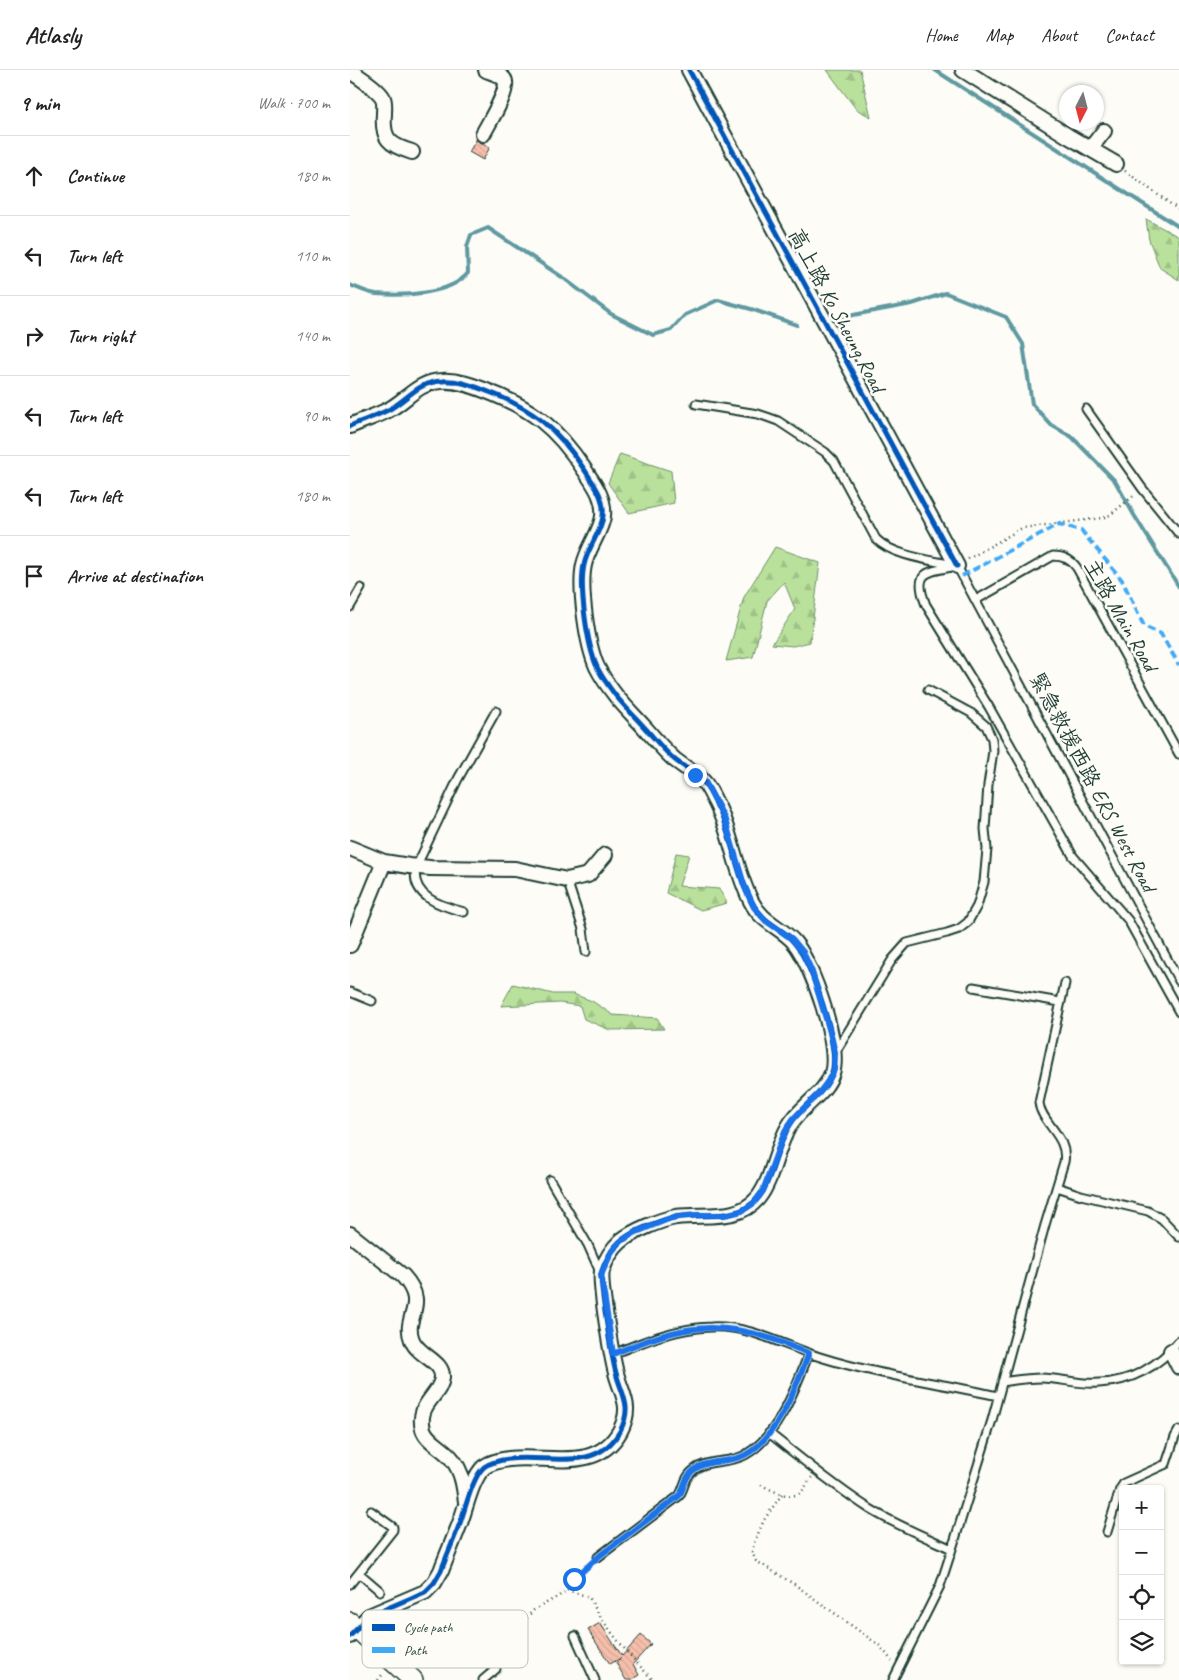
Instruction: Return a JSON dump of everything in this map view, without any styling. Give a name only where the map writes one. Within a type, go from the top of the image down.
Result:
[{"type":"main road","points":[[352,1629],[362,1637]]},
{"type":"main road","points":[[399,1668],[413,1680]]},
{"type":"street","points":[[483,134],[504,93],[506,84],[499,76],[486,70]]},
{"type":"street","name":"高上路 Ko Sheung Road","points":[[689,70],[957,566]]},
{"type":"street","points":[[963,70],[1116,164]]},
{"type":"street","points":[[350,71],[383,98],[384,130],[390,143],[412,152]]},
{"type":"street","points":[[1090,149],[1104,131]]},
{"type":"street","points":[[350,426],[390,409],[416,388],[438,381],[455,382],[472,385],[492,392],[528,410],[551,427],[578,461],[600,493],[603,516],[584,564],[583,576],[582,596],[595,664],[615,695],[671,758],[705,782],[725,820],[744,885],[754,907],[766,921],[791,938],[803,952],[812,972],[835,1053],[834,1070],[819,1093],[790,1124],[780,1144],[763,1191],[754,1203],[742,1211],[724,1215],[696,1215],[671,1218],[641,1230],[620,1242],[612,1251],[601,1275],[616,1374],[625,1394],[626,1404],[625,1418],[620,1432],[611,1444],[589,1457],[574,1460],[512,1458],[484,1467],[479,1474],[441,1571],[434,1583],[424,1592],[413,1598],[384,1610]]},
{"type":"street","points":[[350,848],[384,862],[416,867],[515,869],[567,880],[588,875],[605,855]]},
{"type":"street","points":[[350,945],[384,862]]},
{"type":"street","points":[[350,1234],[411,1284],[415,1297],[415,1306],[410,1335],[416,1349],[436,1364],[441,1369],[442,1374],[438,1388],[424,1410],[422,1426],[425,1434],[451,1457],[458,1466],[462,1478],[466,1505]]},
{"type":"street","points":[[1175,1346],[1179,1367]]},
{"type":"street","points":[[352,1629],[362,1621]]},
{"type":"lane","points":[[696,404],[758,414],[778,421],[830,456],[876,539],[881,544],[904,554],[957,566]]},
{"type":"lane","points":[[1086,409],[1142,488],[1179,534]]},
{"type":"lane","name":"主路 Main Road","points":[[976,600],[1053,556],[1071,561],[1077,568],[1179,754]]},
{"type":"lane","points":[[957,566],[930,571],[924,574],[920,583],[926,605],[990,707],[1073,856],[1128,920],[1179,1012]]},
{"type":"lane","name":"高上路 Ko Sheung Road","points":[[957,566],[976,600]]},
{"type":"lane","points":[[350,607],[361,588]]},
{"type":"lane","name":"緊急救援西路 ERS West Road","points":[[976,600],[1179,981]]},
{"type":"lane","points":[[835,1053],[892,960],[907,943],[948,933],[959,929],[968,922],[977,906],[984,882],[987,849],[985,829],[988,785],[993,751],[992,738],[986,726],[971,713],[928,690]]},
{"type":"lane","points":[[464,912],[442,906],[421,892],[415,884],[414,877],[416,867],[458,780],[496,711]]},
{"type":"lane","points":[[567,880],[583,929],[586,952]]},
{"type":"lane","points":[[893,1680],[940,1586],[998,1396],[1066,1155],[1063,1144],[1041,1112],[1039,1103],[1065,983]]},
{"type":"lane","points":[[973,986],[1060,1002]]},
{"type":"lane","points":[[350,992],[372,1000]]},
{"type":"lane","points":[[550,1180],[588,1245],[601,1275]]},
{"type":"lane","points":[[1057,1187],[1081,1195],[1148,1211],[1162,1219],[1179,1237]]},
{"type":"lane","points":[[613,1354],[661,1335],[711,1327],[730,1328],[771,1338],[809,1353],[864,1368],[998,1396]]},
{"type":"lane","points":[[1002,1382],[1040,1378],[1098,1384],[1124,1380],[1149,1369],[1175,1346]]},
{"type":"lane","points":[[598,1557],[679,1496],[688,1476],[695,1468],[706,1463],[743,1456],[769,1433],[797,1384],[809,1353]]},
{"type":"lane","points":[[1107,1532],[1120,1488],[1124,1482],[1166,1464],[1174,1437],[1179,1430]]},
{"type":"lane","points":[[769,1433],[846,1493],[872,1510],[952,1549]]},
{"type":"lane","points":[[350,1583],[393,1530],[393,1527],[371,1511]]},
{"type":"lane","points":[[359,1573],[380,1591]]},
{"type":"lane","points":[[575,1636],[595,1680]]},
{"type":"lane","points":[[483,1680],[496,1669]]},
{"type":"path","points":[[1116,164],[1179,210]]},
{"type":"path","points":[[957,566],[1022,528],[1102,518],[1110,515],[1132,497]]},
{"type":"path","points":[[761,1485],[782,1494],[791,1495],[802,1492],[817,1470]]},
{"type":"path","points":[[782,1494],[764,1520],[754,1543],[752,1552],[756,1561],[787,1579],[880,1646],[889,1655],[898,1671]]},
{"type":"path","points":[[528,1616],[534,1610],[567,1590],[574,1579],[598,1557]]},
{"type":"path","points":[[567,1590],[589,1597],[599,1617],[638,1665],[653,1680]]},
{"type":"green space","points":[[827,70],[860,70],[871,117],[856,109]]},
{"type":"green space","points":[[1146,219],[1179,237],[1179,280],[1160,268],[1149,240]]},
{"type":"green space","points":[[620,454],[671,471],[674,503],[629,513],[608,483]]},
{"type":"green space","points":[[775,547],[820,563],[810,642],[793,646],[772,644],[795,609],[784,582],[767,601],[753,657],[726,661],[744,597]]},
{"type":"green space","points":[[676,853],[689,855],[679,886],[719,889],[727,903],[701,910],[666,893]]},
{"type":"green space","points":[[513,984],[553,994],[573,994],[592,1001],[613,1015],[657,1018],[664,1029],[610,1030],[584,1019],[580,1006],[560,1003],[501,1006]]},
{"type":"building","points":[[476,140],[490,147],[483,160],[469,152]]},
{"type":"building","points":[[600,1623],[622,1656],[641,1635],[651,1644],[633,1664],[639,1675],[631,1680],[626,1680],[616,1663],[621,1658],[610,1664],[588,1630]]},
{"type":"waterway","points":[[935,70],[1179,227]]},
{"type":"waterway","points":[[350,285],[369,293],[387,295],[425,293],[450,286],[468,273],[467,247],[471,235],[488,228],[562,277],[611,314],[653,335],[671,330],[685,315],[718,300],[797,325]]},
{"type":"waterway","points":[[837,318],[912,304],[946,293],[1006,317],[1023,344],[1032,404],[1051,425],[1072,437],[1115,481],[1179,587]]},
{"type":"marked path","points":[[962,576],[1059,524],[1081,530],[1122,580],[1144,626],[1161,634],[1179,665]]},
{"type":"cycle path","points":[[689,70],[957,566]]},
{"type":"cycle path","points":[[350,426],[390,409],[426,384],[453,381],[484,390],[516,404],[542,420],[574,454],[598,491],[603,509],[602,521],[588,553],[583,575],[585,616],[590,645],[597,667],[616,696],[663,749],[700,778],[709,789],[726,827],[741,877],[751,901],[760,914],[794,942],[809,968],[829,1026],[834,1061],[829,1081],[799,1112],[789,1126],[767,1182],[758,1198],[750,1206],[731,1214],[676,1217],[655,1223],[632,1233],[621,1241],[607,1259],[602,1271],[604,1305],[614,1365],[626,1408],[624,1422],[610,1444],[598,1453],[584,1457],[570,1459],[509,1459],[484,1467],[476,1478],[441,1571],[434,1583],[425,1592],[383,1610]]},
{"type":"cycle path","points":[[350,1636],[362,1623]]},
{"type":"route","points":[[574,1579],[598,1557],[679,1496],[688,1476],[695,1468],[706,1463],[743,1456],[760,1442],[779,1418],[797,1384],[809,1353],[771,1338],[749,1332],[711,1327],[661,1335],[613,1354],[601,1275],[612,1251],[620,1242],[634,1233],[671,1218],[696,1215],[724,1215],[742,1211],[754,1203],[763,1191],[786,1130],[794,1118],[819,1093],[834,1070],[835,1053],[830,1032],[812,972],[803,952],[791,938],[766,921],[754,907],[744,885],[725,820],[705,782],[695,775]]}]
